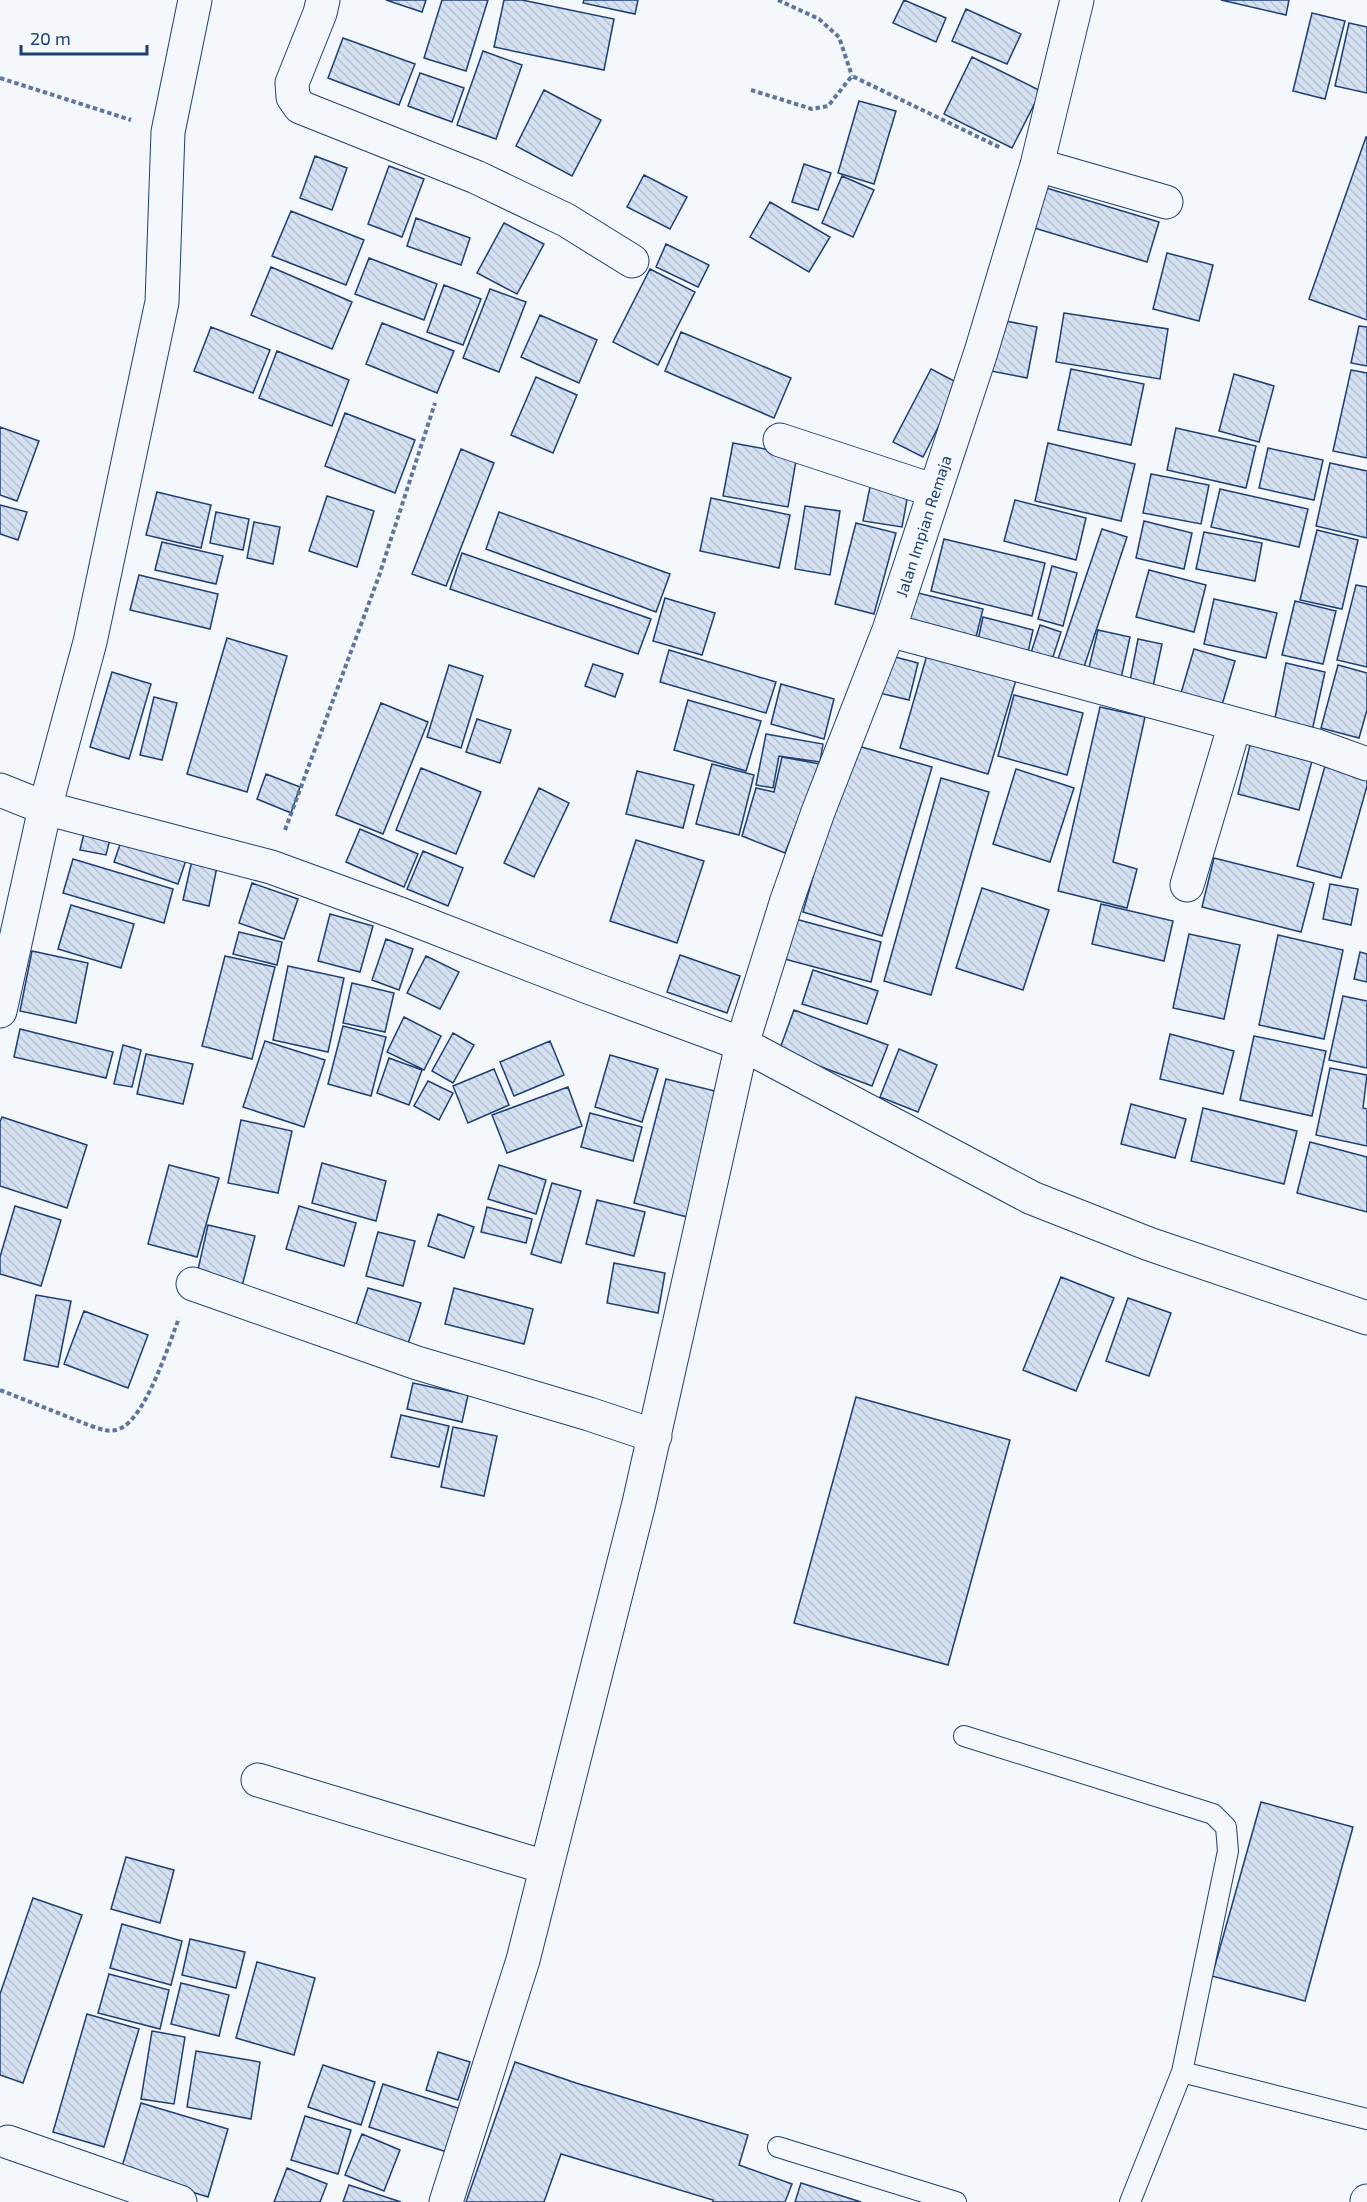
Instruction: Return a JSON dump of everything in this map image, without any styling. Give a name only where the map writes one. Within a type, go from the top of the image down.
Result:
[{"type":"street","points":[[0,1011],[45,808],[90,642],[162,302],[168,132],[195,0]]},
{"type":"street","points":[[323,0],[321,13],[292,83],[293,97],[300,107],[476,177],[566,220],[632,261]]},
{"type":"street","name":"Jalan Impian Remaja","points":[[446,2202],[523,1960],[655,1436],[742,1044],[787,900],[818,812],[889,630],[981,352],[1037,165],[1077,0]]},
{"type":"street","points":[[1037,165],[1166,202]]},
{"type":"street","points":[[780,440],[935,491]]},
{"type":"street","points":[[889,630],[1317,746],[1367,764]]},
{"type":"street","points":[[1187,885],[1235,724]]},
{"type":"street","points":[[0,790],[45,808],[271,867],[742,1044],[1032,1198],[1149,1244],[1367,1318]]},
{"type":"street","points":[[193,1284],[417,1363],[590,1414],[655,1436]]},
{"type":"street","points":[[258,1780],[545,1867]]},
{"type":"street","points":[[8,2142],[180,2202]]},
{"type":"lane","points":[[964,1736],[1213,1814],[1226,1827],[1228,1851],[1182,2072],[1130,2202]]},
{"type":"lane","points":[[1182,2072],[1367,2119]]},
{"type":"lane","points":[[778,2147],[956,2202]]},
{"type":"path","points":[[778,0],[819,19],[839,37],[852,76],[1037,165]]},
{"type":"path","points":[[751,90],[812,109],[828,106],[852,76]]},
{"type":"path","points":[[0,78],[168,132]]},
{"type":"path","points":[[271,867],[379,576],[435,403]]},
{"type":"path","points":[[0,1390],[106,1431],[127,1426],[148,1395],[193,1284]]},
{"type":"building","points":[[386,0],[426,0],[422,12]]},
{"type":"building","points":[[442,0],[488,0],[466,71],[424,58]]},
{"type":"building","points":[[504,0],[522,0],[614,19],[604,70],[494,47]]},
{"type":"building","points":[[584,0],[638,0],[635,14],[583,3]]},
{"type":"building","points":[[904,0],[946,18],[936,42],[893,23]]},
{"type":"building","points":[[1221,0],[1289,0],[1286,15]]},
{"type":"building","points":[[966,9],[1021,34],[1007,64],[952,41]]},
{"type":"building","points":[[1312,13],[1345,21],[1325,99],[1293,91]]},
{"type":"building","points":[[1349,23],[1367,27],[1367,93],[1335,86]]},
{"type":"building","points":[[343,38],[415,64],[399,105],[328,78]]},
{"type":"building","points":[[483,51],[522,65],[496,139],[457,125]]},
{"type":"building","points":[[972,57],[1041,91],[1012,148],[944,114]]},
{"type":"building","points":[[420,73],[464,88],[452,122],[408,106]]},
{"type":"building","points":[[544,90],[601,120],[572,176],[516,146]]},
{"type":"building","points":[[859,101],[896,111],[874,184],[838,173]]},
{"type":"building","points":[[1367,137],[1367,320],[1309,299]]},
{"type":"building","points":[[315,156],[347,168],[332,210],[300,198]]},
{"type":"building","points":[[804,164],[831,173],[818,210],[792,202]]},
{"type":"building","points":[[389,166],[424,179],[402,237],[368,224]]},
{"type":"building","points":[[644,175],[687,197],[670,229],[627,207]]},
{"type":"building","points":[[842,176],[874,190],[853,237],[822,223]]},
{"type":"building","points":[[1043,187],[1159,222],[1147,262],[1031,227]]},
{"type":"building","points":[[770,202],[830,237],[809,272],[750,237]]},
{"type":"building","points":[[291,211],[364,240],[346,285],[272,256]]},
{"type":"building","points":[[416,218],[470,238],[461,265],[407,246]]},
{"type":"building","points":[[504,223],[544,244],[517,294],[477,273]]},
{"type":"building","points":[[666,244],[709,265],[698,287],[656,267]]},
{"type":"building","points":[[1167,253],[1213,265],[1199,321],[1153,309]]},
{"type":"building","points":[[369,258],[437,284],[424,320],[355,294]]},
{"type":"building","points":[[271,267],[352,302],[332,349],[251,315]]},
{"type":"building","points":[[650,269],[695,292],[658,365],[613,342]]},
{"type":"building","points":[[444,285],[481,299],[463,345],[427,332]]},
{"type":"building","points":[[490,289],[526,302],[499,372],[463,358]]},
{"type":"building","points":[[1064,313],[1168,329],[1160,379],[1056,362]]},
{"type":"building","points":[[540,315],[597,340],[579,383],[521,357]]},
{"type":"building","points":[[995,319],[1037,327],[1027,378],[986,370]]},
{"type":"building","points":[[382,323],[454,351],[437,393],[366,364]]},
{"type":"building","points":[[1359,326],[1367,327],[1367,366],[1351,363]]},
{"type":"building","points":[[211,327],[270,350],[253,393],[194,371]]},
{"type":"building","points":[[681,332],[791,378],[774,418],[665,371]]},
{"type":"building","points":[[277,351],[349,380],[332,426],[259,398]]},
{"type":"building","points":[[931,369],[960,384],[923,457],[893,442]]},
{"type":"building","points":[[1071,369],[1144,384],[1131,445],[1058,430]]},
{"type":"building","points":[[1351,370],[1367,373],[1367,458],[1333,451]]},
{"type":"building","points":[[1234,374],[1274,386],[1259,442],[1219,431]]},
{"type":"building","points":[[536,377],[577,395],[553,453],[511,435]]},
{"type":"building","points":[[345,413],[415,440],[395,493],[325,466]]},
{"type":"building","points":[[0,427],[39,441],[17,501],[0,495]]},
{"type":"building","points":[[1176,428],[1256,446],[1246,488],[1167,470]]},
{"type":"building","points":[[733,443],[797,455],[788,507],[723,496]]},
{"type":"building","points":[[1048,443],[1135,464],[1121,521],[1035,501]]},
{"type":"building","points":[[1268,448],[1323,460],[1314,500],[1259,488]]},
{"type":"building","points":[[461,449],[494,463],[446,586],[412,574]]},
{"type":"building","points":[[1330,463],[1367,471],[1367,538],[1316,526]]},
{"type":"building","points":[[1151,474],[1209,485],[1201,524],[1143,513]]},
{"type":"building","points":[[870,487],[908,494],[902,527],[863,521]]},
{"type":"building","points":[[1220,489],[1308,509],[1299,547],[1211,527]]},
{"type":"building","points":[[157,492],[211,505],[201,548],[146,535]]},
{"type":"building","points":[[327,496],[374,511],[357,567],[309,551]]},
{"type":"building","points":[[711,498],[790,515],[779,568],[700,551]]},
{"type":"building","points":[[1015,500],[1086,518],[1076,560],[1004,541]]},
{"type":"building","points":[[0,505],[27,512],[18,540],[0,534]]},
{"type":"building","points":[[805,506],[840,511],[830,575],[795,569]]},
{"type":"building","points":[[216,512],[249,519],[243,550],[210,543]]},
{"type":"building","points":[[499,512],[670,574],[656,612],[486,549]]},
{"type":"building","points":[[1144,521],[1192,533],[1184,569],[1136,558]]},
{"type":"building","points":[[254,522],[280,527],[273,564],[247,558]]},
{"type":"building","points":[[856,523],[896,533],[874,614],[835,604]]},
{"type":"building","points":[[1102,529],[1127,537],[1081,676],[1055,668]]},
{"type":"building","points":[[1317,530],[1358,540],[1342,609],[1300,600]]},
{"type":"building","points":[[1204,532],[1262,543],[1255,581],[1196,569]]},
{"type":"building","points":[[944,539],[1045,563],[1032,616],[931,591]]},
{"type":"building","points":[[162,542],[223,556],[216,584],[155,570]]},
{"type":"building","points":[[462,553],[651,619],[638,654],[450,589]]},
{"type":"building","points":[[1052,566],[1077,573],[1063,626],[1038,619]]},
{"type":"building","points":[[1149,570],[1206,585],[1194,632],[1136,617]]},
{"type":"building","points":[[139,575],[218,594],[210,629],[130,610]]},
{"type":"building","points":[[1356,585],[1367,587],[1367,667],[1337,660]]},
{"type":"building","points":[[910,591],[983,609],[975,641],[902,623]]},
{"type":"building","points":[[665,598],[715,613],[702,655],[653,641]]},
{"type":"building","points":[[1214,599],[1277,613],[1266,658],[1204,644]]},
{"type":"building","points":[[1295,601],[1336,611],[1323,664],[1282,655]]},
{"type":"building","points":[[983,617],[1033,630],[1026,661],[976,649]]},
{"type":"building","points":[[1040,625],[1061,632],[1049,669],[1028,662]]},
{"type":"building","points":[[1098,630],[1130,637],[1120,683],[1087,676]]},
{"type":"building","points":[[227,638],[287,656],[247,792],[187,774]]},
{"type":"building","points":[[1138,639],[1162,644],[1152,691],[1129,686]]},
{"type":"building","points":[[1194,649],[1235,661],[1222,705],[1181,693]]},
{"type":"building","points":[[669,650],[776,682],[766,713],[660,682]]},
{"type":"building","points":[[884,654],[918,663],[909,700],[875,692]]},
{"type":"building","points":[[927,655],[1016,680],[988,774],[900,748]]},
{"type":"building","points":[[1286,663],[1325,672],[1312,731],[1274,723]]},
{"type":"building","points":[[593,664],[623,674],[615,697],[585,686]]},
{"type":"building","points":[[449,665],[483,676],[461,748],[427,737]]},
{"type":"building","points":[[1338,665],[1367,673],[1367,710],[1359,738],[1321,728]]},
{"type":"building","points":[[112,672],[151,684],[129,759],[90,747]]},
{"type":"building","points":[[781,684],[834,699],[824,739],[771,724]]},
{"type":"building","points":[[1014,695],[1083,713],[1067,775],[998,756]]},
{"type":"building","points":[[154,697],[177,703],[162,760],[140,755]]},
{"type":"building","points":[[688,700],[761,721],[746,771],[674,750]]},
{"type":"building","points":[[381,703],[428,722],[383,834],[336,815]]},
{"type":"building","points":[[1100,707],[1145,717],[1113,862],[1137,869],[1127,908],[1058,891]]},
{"type":"building","points":[[477,719],[511,730],[500,763],[466,752]]},
{"type":"building","points":[[766,734],[823,744],[820,762],[779,756],[773,788],[756,785]]},
{"type":"building","points":[[1251,741],[1313,757],[1299,810],[1238,794]]},
{"type":"building","points":[[851,744],[932,767],[882,936],[803,912]]},
{"type":"building","points":[[782,757],[820,764],[785,853],[742,836],[756,788],[774,792]]},
{"type":"building","points":[[712,764],[754,775],[739,835],[696,824]]},
{"type":"building","points":[[1325,766],[1367,777],[1367,786],[1341,878],[1297,866]]},
{"type":"building","points":[[421,768],[481,792],[456,854],[396,830]]},
{"type":"building","points":[[1016,769],[1074,788],[1050,862],[993,844]]},
{"type":"building","points":[[637,771],[694,785],[683,828],[626,814]]},
{"type":"building","points":[[266,774],[300,787],[291,813],[257,799]]},
{"type":"building","points":[[941,778],[989,792],[931,995],[884,981]]},
{"type":"building","points":[[539,788],[569,803],[534,877],[504,863]]},
{"type":"building","points":[[86,825],[112,831],[106,855],[80,850]]},
{"type":"building","points":[[360,829],[418,854],[404,887],[346,862]]},
{"type":"building","points":[[124,833],[188,854],[178,884],[114,862]]},
{"type":"building","points":[[636,840],[704,861],[677,943],[610,921]]},
{"type":"building","points":[[423,851],[463,868],[448,906],[407,889]]},
{"type":"building","points":[[193,856],[218,862],[209,906],[183,900]]},
{"type":"building","points":[[1214,858],[1314,883],[1301,932],[1202,907]]},
{"type":"building","points":[[73,859],[173,889],[164,923],[63,893]]},
{"type":"building","points":[[252,883],[298,899],[284,939],[239,923]]},
{"type":"building","points":[[1330,884],[1358,889],[1351,925],[1323,919]]},
{"type":"building","points":[[982,888],[1049,910],[1023,990],[956,968]]},
{"type":"building","points":[[1101,904],[1173,921],[1164,961],[1092,944]]},
{"type":"building","points":[[71,905],[134,924],[121,968],[58,949]]},
{"type":"building","points":[[330,914],[373,926],[360,972],[318,961]]},
{"type":"building","points":[[788,917],[881,942],[871,982],[777,957]]},
{"type":"building","points":[[239,932],[282,942],[277,965],[233,954]]},
{"type":"building","points":[[1189,934],[1240,945],[1224,1019],[1173,1008]]},
{"type":"building","points":[[1278,935],[1343,950],[1324,1039],[1259,1025]]},
{"type":"building","points":[[386,939],[413,949],[399,990],[372,980]]},
{"type":"building","points":[[32,951],[88,963],[76,1023],[20,1011]]},
{"type":"building","points":[[1360,952],[1367,954],[1367,982],[1354,979]]},
{"type":"building","points":[[680,955],[740,976],[727,1013],[667,992]]},
{"type":"building","points":[[225,956],[275,967],[252,1059],[202,1046]]},
{"type":"building","points":[[426,956],[459,972],[440,1009],[407,993]]},
{"type":"building","points":[[288,966],[344,978],[328,1052],[273,1040]]},
{"type":"building","points":[[813,970],[878,991],[867,1024],[802,1004]]},
{"type":"building","points":[[352,983],[394,993],[385,1032],[343,1023]]},
{"type":"building","points":[[1343,996],[1367,1001],[1367,1068],[1329,1060]]},
{"type":"building","points":[[794,1010],[888,1045],[872,1086],[779,1051]]},
{"type":"building","points":[[404,1017],[441,1036],[424,1070],[387,1052]]},
{"type":"building","points":[[343,1026],[386,1037],[371,1096],[328,1084]]},
{"type":"building","points":[[20,1029],[113,1052],[106,1078],[14,1057]]},
{"type":"building","points":[[453,1033],[474,1045],[453,1083],[432,1071]]},
{"type":"building","points":[[1170,1034],[1234,1051],[1223,1094],[1160,1079]]},
{"type":"building","points":[[1254,1036],[1326,1051],[1312,1116],[1240,1100]]},
{"type":"building","points":[[265,1041],[325,1060],[304,1127],[243,1107]]},
{"type":"building","points":[[550,1041],[564,1075],[514,1096],[500,1062]]},
{"type":"building","points":[[123,1045],[141,1050],[132,1087],[114,1084]]},
{"type":"building","points":[[899,1049],[937,1065],[918,1112],[880,1097]]},
{"type":"building","points":[[146,1054],[193,1064],[183,1104],[137,1094]]},
{"type":"building","points":[[610,1055],[658,1069],[642,1122],[595,1107]]},
{"type":"building","points":[[389,1058],[422,1070],[409,1105],[377,1093]]},
{"type":"building","points":[[1330,1068],[1367,1075],[1363,1108],[1367,1109],[1367,1146],[1316,1135]]},
{"type":"building","points":[[494,1069],[509,1105],[468,1123],[453,1086]]},
{"type":"building","points":[[666,1079],[719,1092],[687,1217],[634,1203]]},
{"type":"building","points":[[428,1081],[453,1093],[439,1120],[414,1106]]},
{"type":"building","points":[[568,1087],[582,1126],[507,1153],[492,1115]]},
{"type":"building","points":[[1131,1104],[1186,1119],[1175,1158],[1121,1144]]},
{"type":"building","points":[[1203,1108],[1297,1131],[1284,1184],[1191,1161]]},
{"type":"building","points":[[590,1113],[642,1127],[633,1161],[581,1147]]},
{"type":"building","points":[[2,1117],[87,1145],[67,1208],[0,1186],[0,1122]]},
{"type":"building","points":[[241,1120],[292,1131],[278,1193],[228,1183]]},
{"type":"building","points":[[1310,1142],[1367,1157],[1367,1212],[1297,1193]]},
{"type":"building","points":[[322,1163],[386,1181],[376,1221],[312,1203]]},
{"type":"building","points":[[169,1165],[219,1178],[197,1257],[148,1244]]},
{"type":"building","points":[[499,1165],[546,1180],[536,1214],[488,1199]]},
{"type":"building","points":[[552,1183],[581,1191],[561,1263],[531,1254]]},
{"type":"building","points":[[597,1200],[645,1212],[634,1256],[586,1244]]},
{"type":"building","points":[[15,1206],[61,1220],[41,1286],[0,1274],[0,1257]]},
{"type":"building","points":[[299,1206],[356,1223],[344,1266],[286,1249]]},
{"type":"building","points":[[487,1207],[532,1219],[526,1243],[481,1232]]},
{"type":"building","points":[[438,1214],[474,1227],[464,1258],[428,1246]]},
{"type":"building","points":[[208,1225],[255,1236],[242,1286],[197,1274]]},
{"type":"building","points":[[378,1232],[415,1241],[403,1286],[366,1276]]},
{"type":"building","points":[[614,1263],[665,1273],[658,1313],[607,1303]]},
{"type":"building","points":[[1061,1277],[1114,1298],[1076,1391],[1023,1370]]},
{"type":"building","points":[[368,1288],[421,1303],[406,1350],[353,1334]]},
{"type":"building","points":[[454,1288],[533,1309],[524,1344],[445,1324]]},
{"type":"building","points":[[36,1295],[71,1301],[58,1367],[24,1360]]},
{"type":"building","points":[[1128,1298],[1171,1313],[1149,1376],[1106,1361]]},
{"type":"building","points":[[84,1311],[148,1335],[128,1388],[64,1364]]},
{"type":"building","points":[[413,1383],[468,1395],[462,1422],[407,1409]]},
{"type":"building","points":[[856,1397],[1010,1440],[948,1665],[794,1623]]},
{"type":"building","points":[[401,1415],[449,1426],[439,1467],[391,1457]]},
{"type":"building","points":[[453,1427],[497,1436],[484,1496],[441,1487]]},
{"type":"building","points":[[1261,1802],[1353,1827],[1305,2001],[1212,1976]]},
{"type":"building","points":[[126,1857],[174,1870],[160,1923],[111,1909]]},
{"type":"building","points":[[33,1898],[82,1915],[23,2083],[0,2075],[0,1994]]},
{"type":"building","points":[[122,1924],[182,1941],[171,1985],[110,1968]]},
{"type":"building","points":[[190,1939],[245,1952],[236,1988],[182,1975]]},
{"type":"building","points":[[257,1962],[315,1978],[294,2055],[236,2038]]},
{"type":"building","points":[[109,1974],[169,1990],[160,2029],[98,2013]]},
{"type":"building","points":[[181,1983],[229,1995],[219,2036],[171,2024]]},
{"type":"building","points":[[87,2014],[139,2029],[104,2147],[53,2132]]},
{"type":"building","points":[[152,2031],[185,2037],[174,2104],[141,2099]]},
{"type":"building","points":[[196,2051],[260,2062],[251,2119],[187,2107]]},
{"type":"building","points":[[438,2052],[470,2062],[458,2100],[426,2090]]},
{"type":"building","points":[[515,2062],[576,2083],[748,2135],[739,2165],[792,2184],[785,2202],[713,2202],[713,2200],[561,2154],[544,2202],[466,2202]]},
{"type":"building","points":[[323,2065],[375,2082],[361,2125],[308,2107]]},
{"type":"building","points":[[383,2084],[467,2111],[453,2154],[369,2127]]},
{"type":"building","points":[[141,2103],[228,2129],[208,2197],[121,2170]]},
{"type":"building","points":[[305,2116],[351,2130],[338,2174],[291,2160]]},
{"type":"building","points":[[362,2134],[400,2150],[384,2191],[345,2175]]},
{"type":"building","points":[[287,2168],[327,2184],[320,2202],[274,2202]]},
{"type":"building","points":[[801,2183],[861,2202],[795,2202]]},
{"type":"building","points":[[349,2185],[401,2202],[343,2202]]}]
